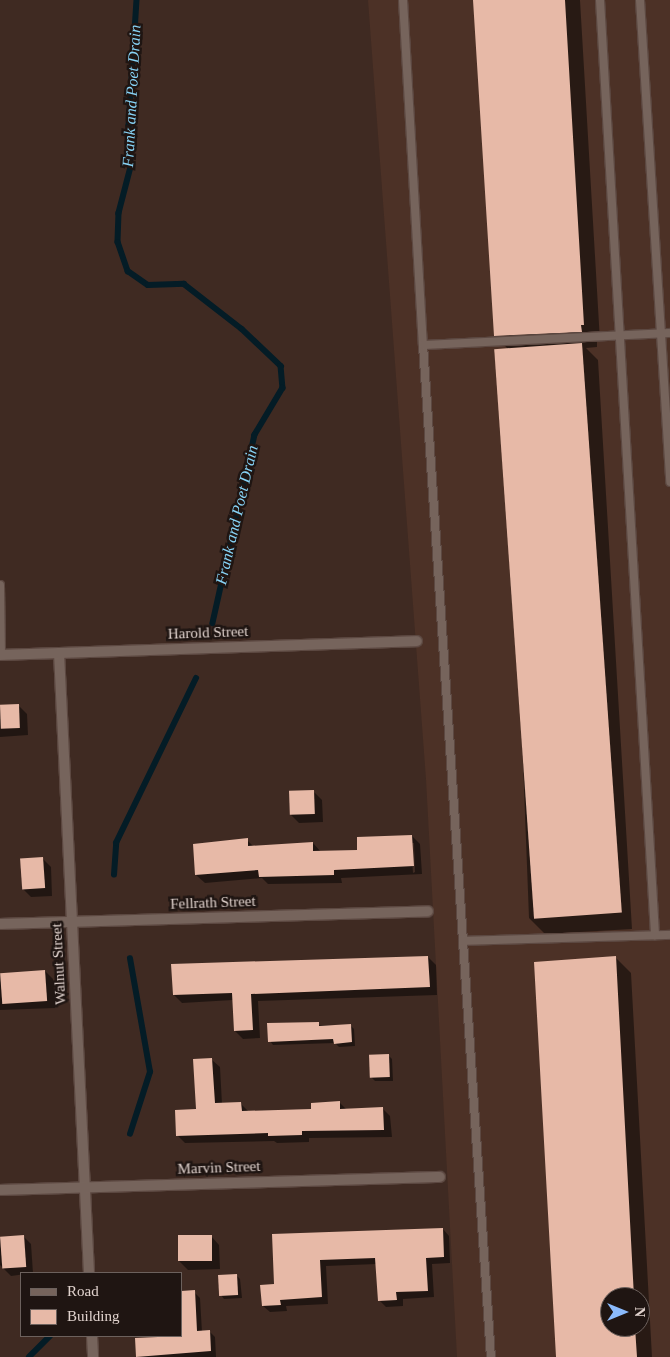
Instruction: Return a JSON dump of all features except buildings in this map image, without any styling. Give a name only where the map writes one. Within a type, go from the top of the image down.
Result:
[{"type":"street","name":"Harold Street","points":[[1,655],[417,641]]},
{"type":"street","name":"Walnut Street","points":[[59,653],[89,1272]]},
{"type":"street","name":"Fellrath Street","points":[[0,924],[428,911]]},
{"type":"street","name":"Marvin Street","points":[[0,1190],[440,1177]]},
{"type":"street","points":[[92,1337],[93,1357]]},
{"type":"lane","points":[[403,0],[422,345],[491,1357]]},
{"type":"lane","points":[[600,0],[655,935]]},
{"type":"lane","points":[[640,0],[670,482]]},
{"type":"lane","points":[[422,345],[670,333]]},
{"type":"lane","points":[[0,585],[1,655]]},
{"type":"lane","points":[[463,941],[670,935]]},
{"type":"shaded area","points":[[368,0],[670,0],[670,1357],[457,1357],[426,779]]},
{"type":"waterway","name":"Frank and Poet Drain","points":[[137,0],[129,126],[131,167],[119,213],[118,242],[128,271],[148,285],[184,284],[242,329],[281,366],[283,388],[255,435],[213,623]]},
{"type":"waterway","name":"Frank and Poet Drain","points":[[114,875],[116,843],[196,678]]},
{"type":"waterway","name":"Frank and Poet Drain","points":[[130,959],[150,1072],[130,1134]]},
{"type":"waterway","name":"Frank and Poet Drain","points":[[29,1357],[49,1337]]}]
